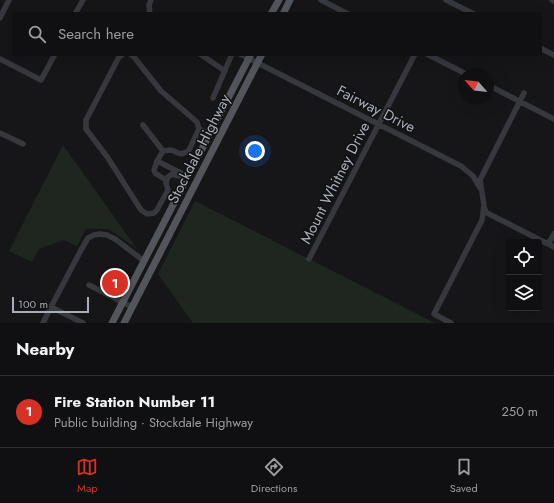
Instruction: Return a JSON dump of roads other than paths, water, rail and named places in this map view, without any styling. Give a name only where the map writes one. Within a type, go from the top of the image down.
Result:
[{"type":"main road","points":[[272,12],[279,0]]},
{"type":"main road","points":[[284,12],[290,0]]},
{"type":"main road","name":"Stockdale Highway","points":[[112,323],[158,234],[183,176],[253,59]]},
{"type":"main road","name":"Stockdale Highway","points":[[124,323],[159,255],[253,59]]},
{"type":"main road","name":"Stockdale Highway","points":[[158,234],[158,243],[155,250],[159,255]]},
{"type":"street","points":[[0,18],[9,0]]},
{"type":"street","points":[[77,12],[83,0]]},
{"type":"street","points":[[150,12],[149,5],[151,0]]},
{"type":"street","points":[[321,0],[344,12]]},
{"type":"street","points":[[446,0],[470,12]]},
{"type":"street","points":[[542,49],[554,55]]},
{"type":"street","points":[[0,59],[41,80],[54,56]]},
{"type":"street","points":[[120,56],[86,120],[86,129],[143,212],[151,214],[157,210],[168,190],[166,180],[155,173],[154,170],[163,151]]},
{"type":"street","points":[[133,56],[161,91],[197,122],[199,129],[186,152],[179,154],[170,150],[163,151]]},
{"type":"street","points":[[203,56],[225,71]]},
{"type":"street","points":[[213,98],[231,56]]},
{"type":"street","name":"Mount Whitney Drive","points":[[309,258],[414,56]]},
{"type":"street","points":[[431,56],[458,70]]},
{"type":"street","name":"Fairway Drive","points":[[253,59],[461,166],[473,176],[480,188]]},
{"type":"street","points":[[494,88],[554,119]]},
{"type":"street","points":[[524,93],[480,180],[480,188],[486,212],[489,214],[551,246],[554,234]]},
{"type":"street","points":[[143,125],[163,151]]},
{"type":"street","points":[[199,129],[209,134]]},
{"type":"street","points":[[0,133],[23,144]]},
{"type":"street","points":[[158,161],[181,173],[183,176]]},
{"type":"street","points":[[166,180],[172,174],[183,176]]},
{"type":"street","points":[[451,323],[434,314],[479,226],[484,205]]},
{"type":"street","points":[[43,323],[88,238],[100,234],[115,238],[144,261]]},
{"type":"street","points":[[89,284],[132,307]]},
{"type":"street","points":[[51,307],[83,323]]},
{"type":"place","name":"Fire Station Number 11","points":[[115,283]]}]
